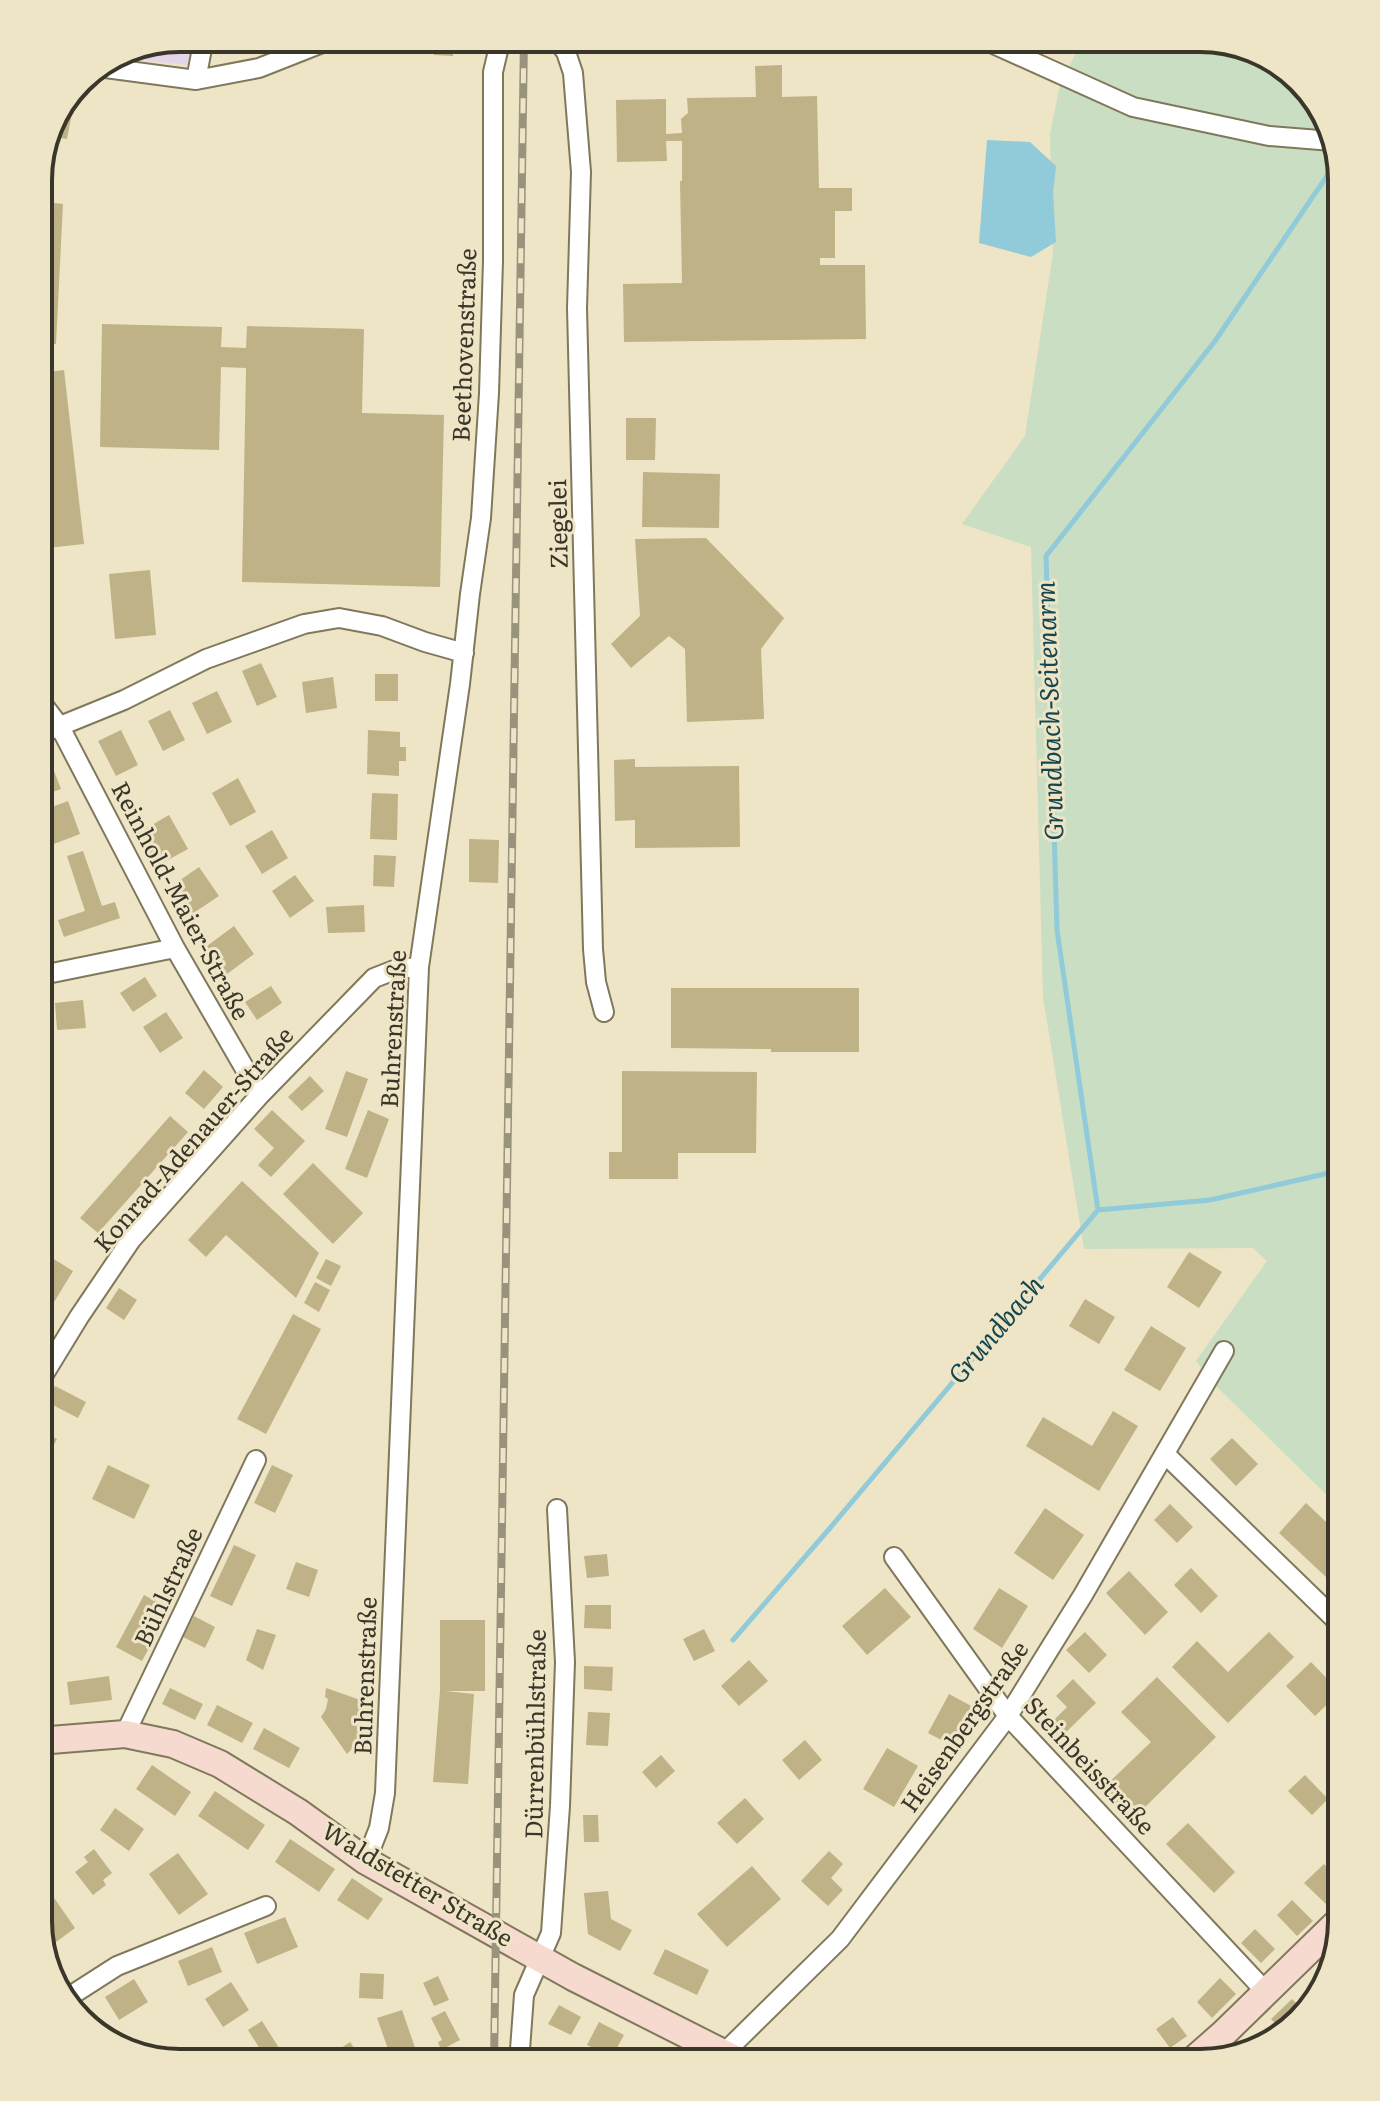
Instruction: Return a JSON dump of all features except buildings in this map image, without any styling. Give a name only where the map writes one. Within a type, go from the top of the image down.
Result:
[{"type":"street","points":[[196,80],[201,52]]},
{"type":"street","points":[[117,70],[196,80],[259,68],[300,52]]},
{"type":"street","name":"Beethovenstraße","points":[[464,653],[481,518],[489,393],[493,72],[498,52]]},
{"type":"street","name":"Ziegelei","points":[[566,52],[573,73],[581,172],[577,308],[593,949],[596,982],[604,1012]]},
{"type":"street","points":[[1011,52],[1133,107],[1269,136],[1321,140]]},
{"type":"street","points":[[52,730],[124,700],[206,659],[304,624],[339,618],[382,626],[464,653]]},
{"type":"street","name":"Buhrenstraße","points":[[366,1861],[379,1828],[385,1793],[419,967],[464,653]]},
{"type":"street","name":"Reinhold-Maier-Straße","points":[[52,716],[175,948],[260,1095]]},
{"type":"street","points":[[52,973],[175,948]]},
{"type":"street","name":"Konrad-Adenauer-Straße","points":[[52,1361],[131,1240],[260,1095],[374,978],[397,969],[419,967]]},
{"type":"street","name":"Heisenbergstraße","points":[[741,2049],[840,1939],[1008,1716],[1083,1595],[1224,1351]]},
{"type":"street","points":[[1165,1454],[1328,1612]]},
{"type":"street","name":"Bühlstraße","points":[[125,1734],[256,1460]]},
{"type":"street","name":"Dürrenbühlstraße","points":[[520,2049],[524,1995],[551,1933],[560,1806],[565,1662],[557,1509]]},
{"type":"street","name":"Steinbeisstraße","points":[[894,1557],[1008,1716],[1266,1992]]},
{"type":"street","name":"Waldstetter Straße","points":[[52,1740],[125,1734],[173,1744],[220,1764],[298,1812],[366,1861],[540,1958],[716,2049]]},
{"type":"street","points":[[74,1993],[117,1966],[266,1906]]},
{"type":"street","points":[[1205,2049],[1327,1932]]},
{"type":"shaded area","points":[[191,52],[190,65],[136,60],[155,54]]},
{"type":"green space","points":[[1076,52],[1225,54],[1257,65],[1291,89],[1311,116],[1324,147],[1328,180],[1328,1496],[1217,1387],[1196,1361],[1267,1261],[1253,1248],[1084,1249],[1043,997],[1031,547],[962,524],[1025,436],[1053,253],[1050,134],[1060,85]]},
{"type":"water","points":[[987,140],[1030,142],[1056,166],[1053,193],[1056,242],[1031,257],[979,243]]},
{"type":"waterway","name":"Grundbach-Seitenarm","points":[[1098,1210],[1057,930],[1046,556],[1215,341],[1328,175]]},
{"type":"waterway","name":"Grundbach","points":[[733,1640],[1098,1210],[1210,1200],[1328,1173]]},
{"type":"railway","points":[[494,2049],[524,52]]}]
